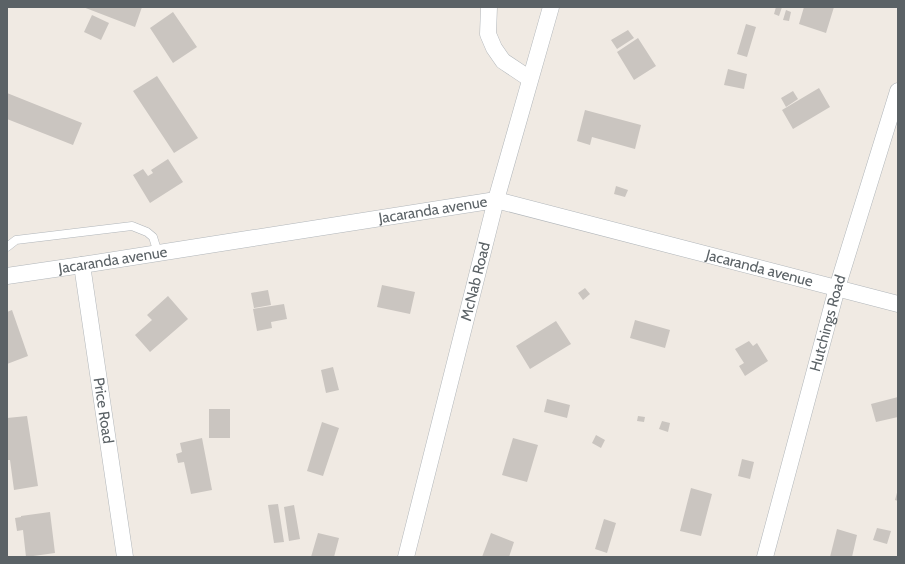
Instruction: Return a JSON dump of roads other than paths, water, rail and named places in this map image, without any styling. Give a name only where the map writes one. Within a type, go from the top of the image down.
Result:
[{"type":"street","points":[[489,7],[488,34],[494,48],[502,61],[530,79]]},
{"type":"street","name":"McNab Road","points":[[406,557],[496,200],[551,7]]},
{"type":"street","name":"Hutchings Road","points":[[764,557],[837,288],[897,96]]},
{"type":"street","name":"Jacaranda avenue","points":[[7,276],[496,200],[898,304]]},
{"type":"street","name":"Price Road","points":[[82,265],[125,557]]},
{"type":"lane","points":[[7,247],[16,240],[132,226],[147,232],[153,238],[158,253]]}]
